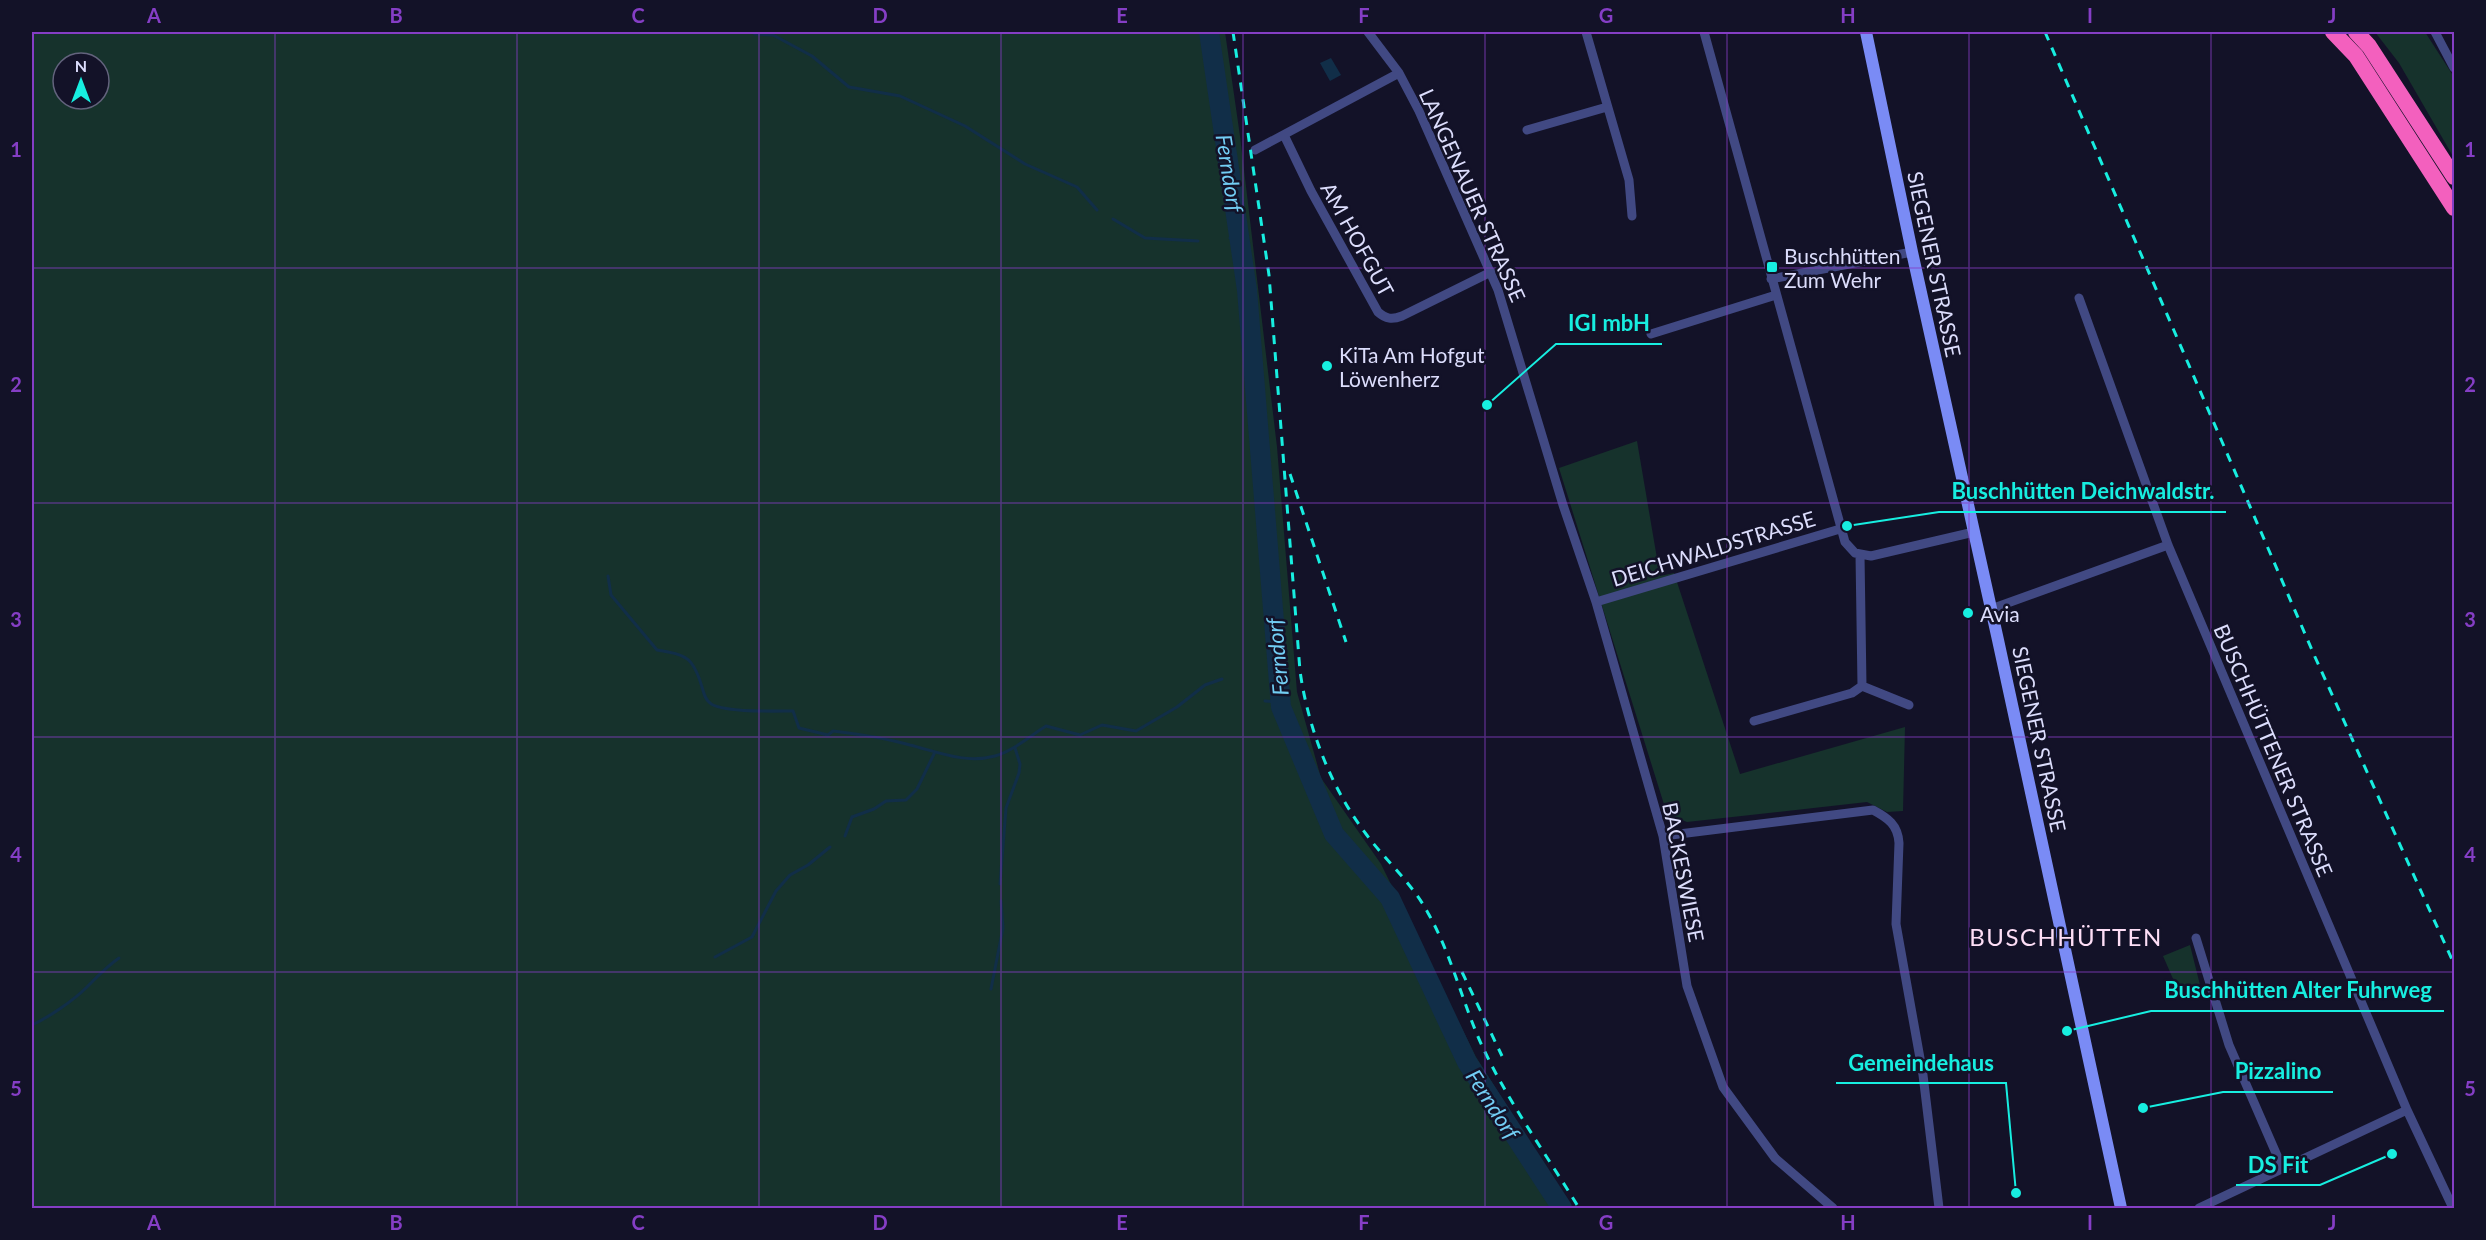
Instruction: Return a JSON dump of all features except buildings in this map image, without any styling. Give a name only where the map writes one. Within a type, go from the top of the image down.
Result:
[{"type":"highway","points":[[2333,32],[2356,56],[2454,208]]},
{"type":"highway","points":[[2356,32],[2369,46],[2454,177]]},
{"type":"main road","name":"SIEGENER STRASSE","points":[[1866,32],[2121,1209]]},
{"type":"street","name":"LANGENAUER STRASSE","points":[[1368,32],[1399,74],[1434,142],[1491,272],[1563,505]]},
{"type":"street","points":[[1586,32],[1629,180],[1632,216]]},
{"type":"street","points":[[1704,32],[1770,279],[1840,528],[1848,547],[1860,555],[1870,556],[1974,532]]},
{"type":"street","points":[[2434,32],[2454,68]]},
{"type":"street","name":"LANGENAUER STRASSE","points":[[1255,150],[1399,74]]},
{"type":"street","points":[[1527,130],[1607,107]]},
{"type":"street","name":"AM HOFGUT","points":[[1284,135],[1339,242],[1378,312],[1385,318],[1395,319],[1402,316],[1491,272]]},
{"type":"street","points":[[1770,279],[1912,252]]},
{"type":"street","points":[[1651,334],[1776,295]]},
{"type":"street","name":"BUSCHHÜTTENER STRASSE","points":[[2079,298],[2168,545],[2407,1110],[2453,1209]]},
{"type":"street","name":"BACKESWIESE","points":[[1563,505],[1596,602],[1663,836],[1687,986],[1723,1087],[1775,1158],[1833,1209]]},
{"type":"street","name":"DEICHWALDSTRASSE","points":[[1596,602],[1840,528]]},
{"type":"street","points":[[1991,609],[2168,545]]},
{"type":"street","points":[[1860,555],[1862,686]]},
{"type":"street","points":[[1862,686],[1909,705]]},
{"type":"street","points":[[1754,721],[1852,693],[1862,686]]},
{"type":"street","points":[[1663,836],[1873,810],[1890,819],[1898,834],[1899,843],[1896,924],[1923,1075],[1939,1209]]},
{"type":"street","points":[[2196,938],[2229,1045],[2282,1167]]},
{"type":"street","points":[[2199,1209],[2282,1167],[2407,1110]]},
{"type":"green space","points":[[32,32],[1225,32],[1240,136],[1277,447],[1297,692],[1321,778],[1381,864],[1476,1057],[1572,1208],[32,1208]]},
{"type":"green space","points":[[2375,32],[2425,32],[2454,77],[2454,158],[2399,63]]},
{"type":"green space","points":[[1637,441],[1660,576],[1674,573],[1740,774],[1905,727],[1903,811],[1887,812],[1867,802],[1687,822],[1667,814],[1559,468]]},
{"type":"green space","points":[[2190,945],[2201,989],[2181,997],[2163,956]]},
{"type":"water","points":[[1331,58],[1341,75],[1330,81],[1320,63]]},
{"type":"waterway","points":[[752,32],[773,35],[812,56],[849,87],[900,96],[965,126],[1025,164],[1077,187],[1097,210]]},
{"type":"waterway","name":"Ferndorf","points":[[1209,32],[1247,290],[1281,707],[1334,834],[1390,898],[1467,1062],[1562,1208]]},
{"type":"waterway","points":[[1113,219],[1145,238],[1198,241]]},
{"type":"waterway","points":[[1230,238],[1240,237]]},
{"type":"waterway","points":[[608,576],[611,595],[657,650],[682,656],[692,663],[710,703],[725,708],[750,711],[793,711],[799,728],[828,735],[833,731],[881,738],[962,758],[984,758],[1002,754],[1046,726],[1080,735],[1102,725],[1136,731],[1177,707],[1205,685],[1222,679]]},
{"type":"waterway","points":[[1265,701],[1280,702]]},
{"type":"waterway","points":[[1000,884],[1006,808],[1020,764],[1015,748]]},
{"type":"waterway","points":[[845,836],[852,817],[874,809],[886,801],[906,800],[917,789],[934,754]]},
{"type":"waterway","points":[[715,957],[752,937],[776,891],[790,875],[808,865],[830,847]]},
{"type":"waterway","points":[[991,989],[1003,928],[1001,901]]},
{"type":"waterway","points":[[32,1025],[75,998],[119,958]]},
{"type":"railway","points":[[1233,32],[1269,275],[1300,671],[1315,735],[1332,777],[1353,816],[1422,902],[1437,930],[1477,1035],[1495,1072],[1579,1208]]},
{"type":"railway","points":[[2045,32],[2315,657],[2454,964]]},
{"type":"railway","points":[[1290,474],[1346,642]]},
{"type":"railway","points":[[1462,972],[1502,1056]]},
{"type":"place","name":"Buschhütten Zum Wehr","points":[[1772,267]]},
{"type":"place","name":"KiTa Am Hofgut Löwenherz","points":[[1327,366]]},
{"type":"place","name":"IGI mbH","points":[[1487,405]]},
{"type":"place","name":"Buschhütten Deichwaldstr.","points":[[1847,526]]},
{"type":"place","name":"Avia","points":[[1968,613]]},
{"type":"place","name":"Buschhütten Alter Fuhrweg","points":[[2067,1031]]},
{"type":"place","name":"Pizzalino","points":[[2143,1108]]},
{"type":"place","name":"DS Fit","points":[[2392,1154]]},
{"type":"place","name":"Gemeindehaus","points":[[2016,1193]]},
{"type":"district","name":"BUSCHHÜTTEN","points":[[2066,936]]}]
